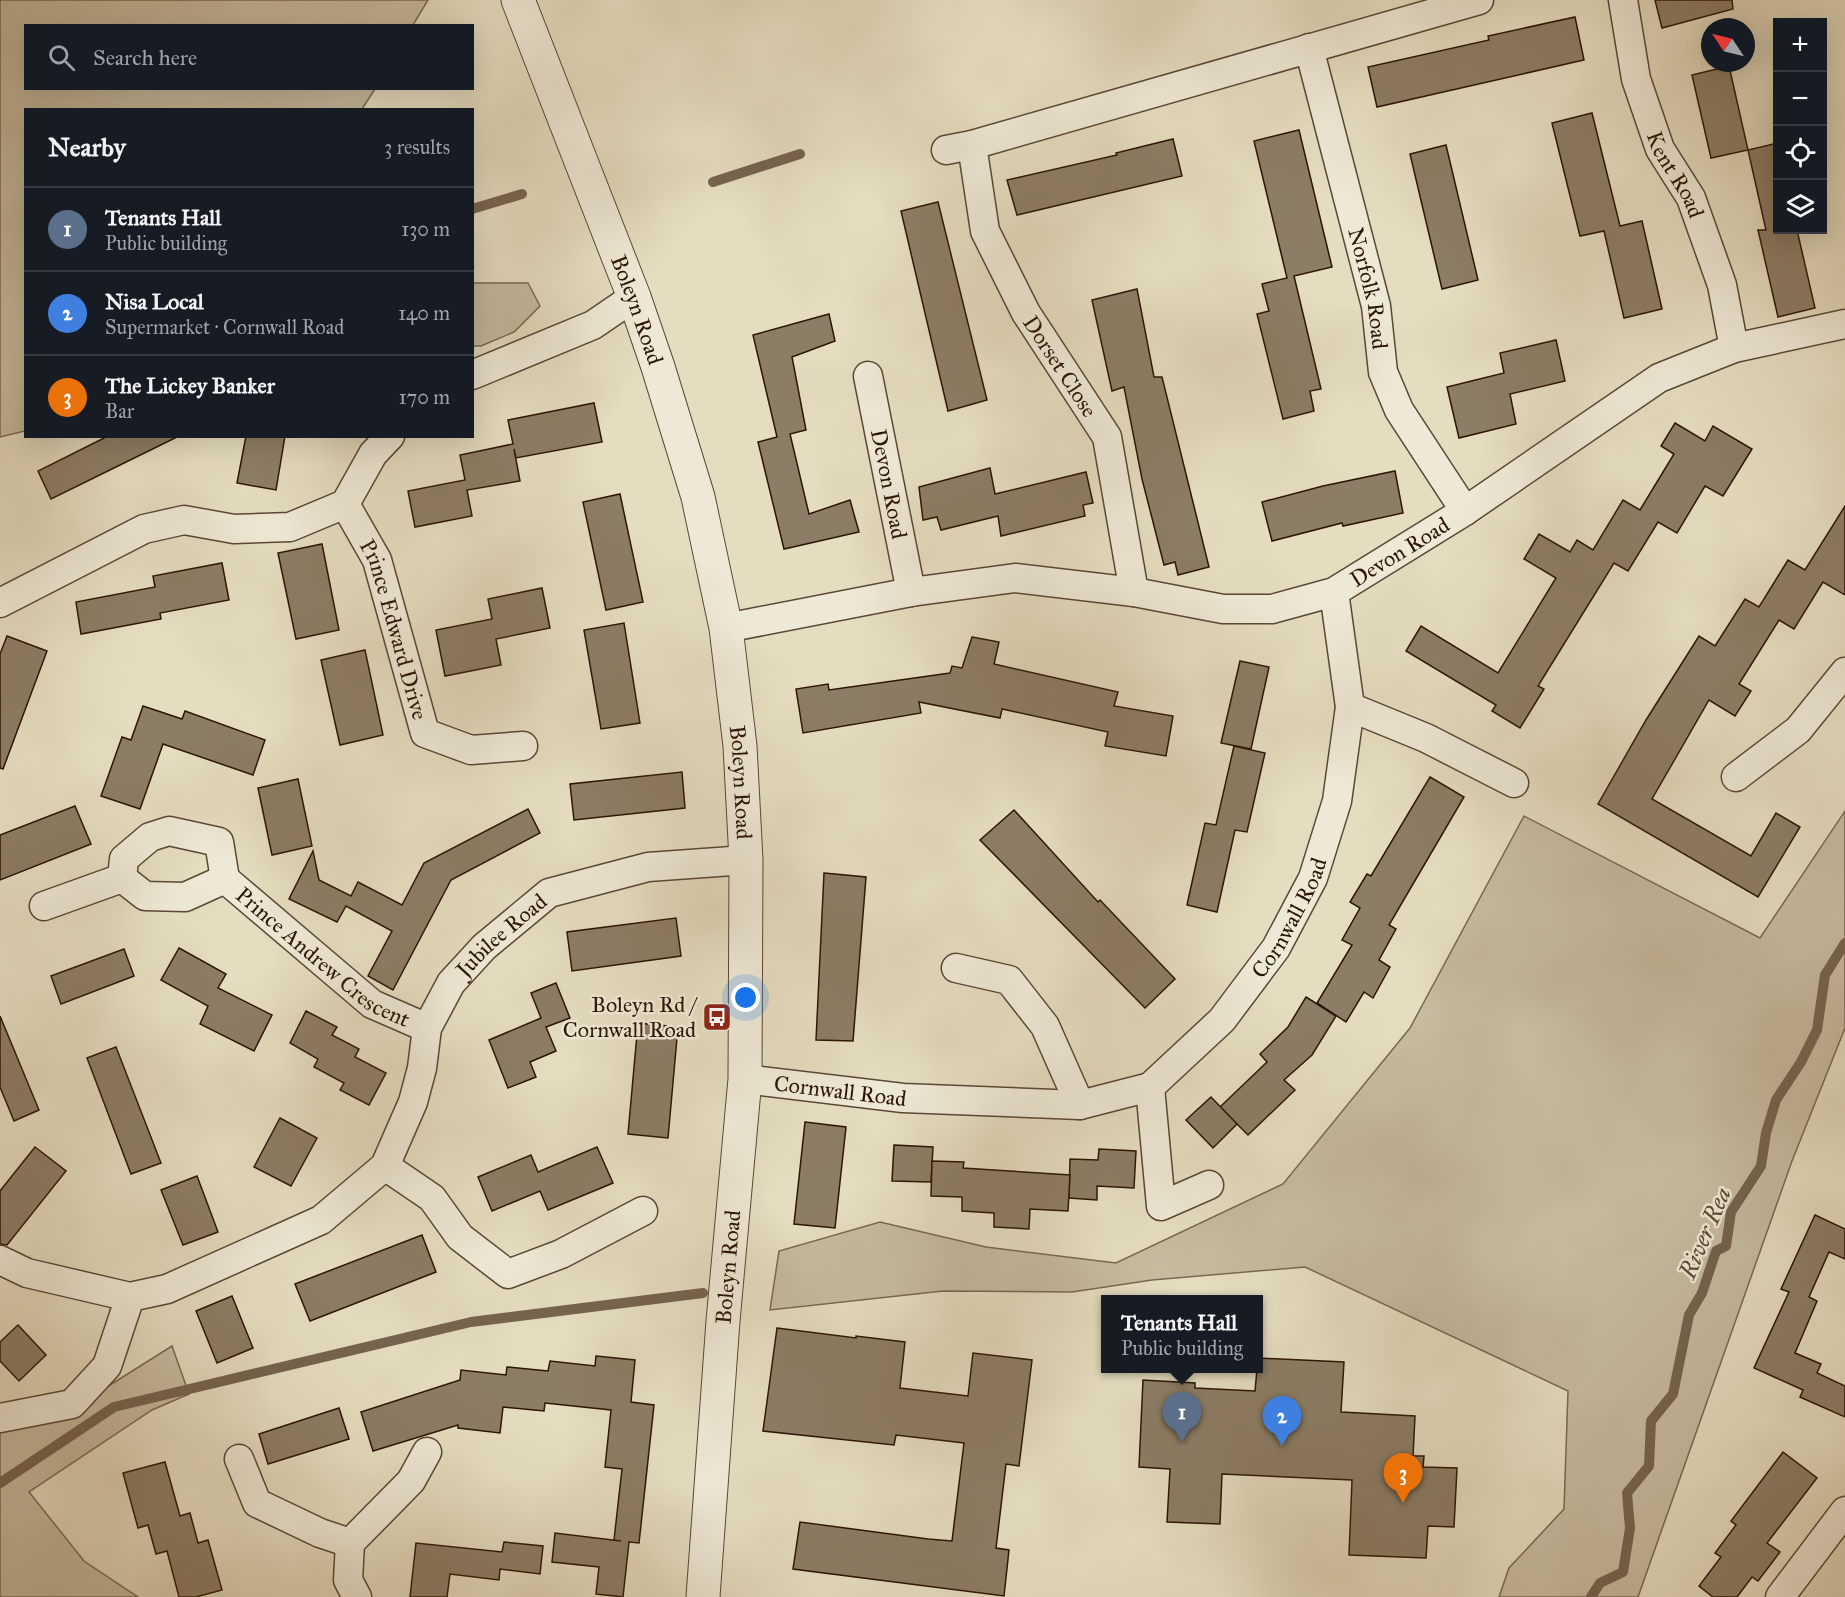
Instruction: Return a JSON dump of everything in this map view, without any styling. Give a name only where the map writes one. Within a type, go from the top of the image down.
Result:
[{"type":"street","name":"Boleyn Road","points":[[518,0],[634,297],[658,366],[698,497],[726,628],[740,746],[747,860],[745,1079],[722,1332],[703,1597]]},
{"type":"street","points":[[1309,48],[1479,0]]},
{"type":"street","name":"Kent Road","points":[[1623,0],[1636,79],[1660,149],[1691,198],[1722,285],[1734,348]]},
{"type":"street","name":"Dorset Close","points":[[1134,592],[1107,436],[1026,313],[985,231],[959,147],[1309,48]]},
{"type":"street","name":"Norfolk Road","points":[[1309,48],[1376,306],[1383,372],[1399,410],[1465,511]]},
{"type":"street","points":[[474,374],[593,325],[634,297]]},
{"type":"street","name":"Devon Road","points":[[726,628],[911,592],[1016,578],[1134,592],[1223,609],[1272,609],[1334,592],[1465,511],[1659,378],[1734,348],[1845,324]]},
{"type":"street","name":"Devon Road","points":[[868,376],[911,592]]},
{"type":"street","points":[[0,603],[144,530],[184,520],[234,529],[290,527],[345,504],[373,454],[388,438]]},
{"type":"street","name":"Prince Edward Drive","points":[[345,504],[377,560],[425,733],[471,750],[523,746]]},
{"type":"street","name":"Cornwall Road","points":[[745,1079],[903,1098],[1080,1105],[1150,1087],[1222,1020],[1276,948],[1313,878],[1337,801],[1350,707],[1334,592]]},
{"type":"street","points":[[1736,777],[1798,730],[1845,672]]},
{"type":"street","points":[[1350,707],[1426,738],[1514,783]]},
{"type":"street","name":"Prince Andrew Crescent","points":[[225,879],[185,897],[145,896],[122,878],[124,859],[150,837],[169,831],[219,842],[225,879],[372,1004],[427,1028]]},
{"type":"street","name":"Jubilee Road","points":[[0,1260],[27,1273],[130,1297],[167,1289],[321,1220],[386,1166],[413,1102],[422,1068],[427,1028],[451,982],[484,947],[549,893],[648,867],[747,860]]},
{"type":"street","points":[[44,906],[122,878]]},
{"type":"street","points":[[956,968],[1009,980],[1045,1026],[1080,1105]]},
{"type":"street","points":[[1150,1087],[1161,1206],[1209,1185]]},
{"type":"street","points":[[386,1166],[432,1198],[460,1237],[508,1274],[561,1254],[643,1211]]},
{"type":"street","points":[[0,1418],[72,1404],[107,1366],[130,1297]]},
{"type":"street","points":[[357,1597],[348,1580],[350,1543],[411,1482],[427,1452]]},
{"type":"street","points":[[239,1460],[257,1503],[320,1533],[350,1543]]},
{"type":"street","points":[[1780,1597],[1845,1511]]},
{"type":"shaded area","points":[[0,0],[428,0],[414,24],[24,24],[24,90],[374,90],[363,108],[24,108],[24,431],[0,437]]},
{"type":"shaded area","points":[[474,283],[528,283],[540,306],[514,332],[481,346],[474,346]]},
{"type":"shaded area","points":[[1845,811],[1845,1028],[1792,1161],[1638,1597],[1499,1597],[1509,1568],[1564,1509],[1568,1391],[1305,1267],[1152,1280],[1072,1292],[943,1291],[770,1310],[779,1251],[880,1222],[986,1247],[1116,1263],[1283,1184],[1410,1028],[1524,816],[1760,938]]},
{"type":"shaded area","points":[[172,1346],[189,1394],[152,1410],[29,1492],[84,1561],[138,1597],[0,1597],[0,1432],[72,1409]]},
{"type":"building","points":[[1655,0],[1732,0],[1733,9],[1662,28]]},
{"type":"building","points":[[1575,17],[1584,60],[1377,107],[1368,67],[1489,40],[1488,36]]},
{"type":"building","points":[[1704,72],[1730,72],[1748,150],[1711,158],[1692,75]]},
{"type":"building","points":[[1592,113],[1620,226],[1642,221],[1662,309],[1624,318],[1604,231],[1580,236],[1552,123]]},
{"type":"building","points":[[1299,130],[1332,267],[1294,276],[1321,389],[1310,391],[1314,411],[1283,419],[1257,314],[1269,311],[1262,284],[1287,278],[1254,141]]},
{"type":"building","points":[[1173,139],[1182,176],[1017,215],[1007,180],[1117,155],[1116,153]]},
{"type":"building","points":[[1773,144],[1773,234],[1798,234],[1815,308],[1778,317],[1758,230],[1766,230],[1748,150]]},
{"type":"building","points":[[1446,145],[1478,280],[1442,289],[1410,154]]},
{"type":"building","points":[[938,202],[987,400],[948,411],[901,211]]},
{"type":"building","points":[[1137,289],[1154,377],[1162,377],[1209,567],[1178,575],[1175,562],[1164,565],[1142,479],[1124,387],[1112,391],[1092,300]]},
{"type":"building","points":[[829,314],[835,341],[792,357],[806,430],[790,434],[809,514],[850,500],[859,532],[784,549],[758,442],[777,437],[753,335]]},
{"type":"building","points":[[1556,340],[1565,381],[1510,394],[1516,424],[1459,438],[1447,387],[1504,373],[1500,353]]},
{"type":"building","points":[[594,403],[602,442],[516,458],[514,449],[520,481],[467,490],[472,516],[415,527],[408,491],[465,480],[460,455],[513,444],[508,420]]},
{"type":"building","points":[[1675,423],[1705,441],[1713,426],[1752,449],[1723,496],[1705,486],[1677,533],[1658,522],[1628,571],[1614,563],[1538,686],[1544,689],[1520,728],[1492,711],[1496,705],[1406,651],[1421,626],[1498,673],[1556,578],[1524,559],[1539,534],[1570,552],[1577,540],[1593,550],[1623,500],[1640,510],[1674,454],[1661,446]]},
{"type":"building","points":[[104,438],[175,438],[51,499],[38,471]]},
{"type":"building","points":[[246,438],[285,438],[276,490],[237,483]]},
{"type":"building","points":[[990,468],[995,494],[1086,472],[1093,503],[1083,505],[1085,516],[1001,536],[998,516],[941,530],[937,517],[923,520],[919,487]]},
{"type":"building","points":[[1395,471],[1403,513],[1343,526],[1342,523],[1272,541],[1262,502]]},
{"type":"building","points":[[620,494],[643,602],[606,610],[583,502]]},
{"type":"building","points":[[1845,506],[1845,595],[1823,582],[1794,629],[1779,620],[1739,684],[1751,691],[1735,716],[1709,700],[1652,799],[1751,856],[1776,813],[1800,827],[1758,897],[1598,804],[1646,720],[1699,636],[1715,646],[1745,599],[1759,607],[1788,560],[1805,570]]},
{"type":"building","points":[[322,544],[339,630],[296,639],[278,553]]},
{"type":"building","points":[[222,563],[229,600],[160,613],[161,619],[81,634],[76,602],[155,587],[153,576]]},
{"type":"building","points":[[542,588],[550,628],[496,639],[501,665],[445,676],[436,630],[492,619],[488,599]]},
{"type":"building","points":[[624,623],[640,723],[601,729],[584,630]]},
{"type":"building","points":[[7,636],[47,651],[3,769],[0,768],[0,654]]},
{"type":"building","points":[[972,637],[999,642],[994,664],[1118,692],[1114,706],[1173,716],[1166,756],[1105,746],[1108,732],[1002,709],[1000,718],[919,702],[921,713],[803,733],[796,689],[828,684],[829,690],[950,673],[952,666],[962,668]]},
{"type":"building","points":[[365,650],[383,735],[340,745],[321,660]]},
{"type":"building","points":[[1240,661],[1269,667],[1251,749],[1221,743]]},
{"type":"building","points":[[143,706],[182,719],[185,711],[265,740],[253,775],[163,744],[140,809],[101,796],[122,737],[131,740]]},
{"type":"building","points":[[1234,746],[1265,753],[1247,832],[1235,830],[1217,912],[1187,905],[1205,823],[1216,825]]},
{"type":"building","points":[[682,772],[685,808],[574,820],[570,784]]},
{"type":"building","points":[[1430,777],[1464,797],[1389,925],[1396,929],[1379,960],[1390,967],[1373,998],[1364,992],[1346,1022],[1317,1003],[1352,945],[1342,940],[1360,908],[1350,902],[1367,874],[1371,876]]},
{"type":"building","points":[[298,779],[312,846],[272,855],[258,788]]},
{"type":"building","points":[[75,806],[91,844],[0,880],[0,835]]},
{"type":"building","points":[[528,809],[540,833],[451,880],[393,990],[368,976],[392,931],[346,906],[337,922],[289,899],[313,851],[319,880],[351,896],[358,882],[402,905],[424,863]]},
{"type":"building","points":[[1014,810],[1098,902],[1100,900],[1175,979],[1145,1008],[980,840]]},
{"type":"building","points":[[824,873],[866,877],[853,1041],[816,1040]]},
{"type":"building","points":[[676,918],[681,956],[572,971],[567,932]]},
{"type":"building","points":[[179,948],[226,974],[218,988],[272,1015],[254,1051],[200,1024],[208,1006],[161,980]]},
{"type":"building","points":[[124,949],[134,976],[61,1004],[51,976]]},
{"type":"building","points":[[556,983],[570,1018],[546,1027],[556,1051],[530,1062],[536,1077],[508,1088],[489,1040],[541,1018],[531,993]]},
{"type":"building","points":[[1306,997],[1336,1016],[1312,1055],[1284,1080],[1295,1090],[1248,1135],[1220,1107],[1267,1062],[1260,1054],[1288,1027]]},
{"type":"building","points":[[306,1011],[337,1027],[332,1035],[359,1049],[355,1057],[386,1073],[369,1105],[340,1090],[344,1083],[314,1067],[318,1059],[290,1043]]},
{"type":"building","points":[[0,1016],[39,1110],[14,1121],[0,1087]]},
{"type":"building","points":[[638,1023],[678,1027],[668,1138],[628,1134]]},
{"type":"building","points":[[116,1047],[161,1163],[131,1174],[87,1058]]},
{"type":"building","points":[[1211,1097],[1237,1124],[1213,1148],[1186,1120]]},
{"type":"building","points":[[280,1118],[317,1138],[291,1186],[254,1167]]},
{"type":"building","points":[[805,1122],[846,1127],[835,1228],[794,1224]]},
{"type":"building","points":[[894,1145],[933,1147],[931,1182],[892,1181]]},
{"type":"building","points":[[35,1147],[66,1171],[7,1245],[0,1244],[0,1191]]},
{"type":"building","points":[[597,1147],[613,1183],[548,1210],[540,1191],[492,1211],[478,1177],[531,1155],[538,1172]]},
{"type":"building","points":[[1099,1149],[1136,1151],[1134,1188],[1097,1186],[1097,1200],[1069,1198],[1070,1159],[1098,1160]]},
{"type":"building","points":[[932,1161],[964,1162],[963,1168],[1070,1175],[1068,1211],[1030,1209],[1029,1229],[994,1227],[994,1213],[962,1211],[962,1197],[931,1196]]},
{"type":"building","points":[[197,1176],[218,1232],[183,1245],[161,1190]]},
{"type":"building","points":[[1815,1215],[1845,1229],[1845,1259],[1829,1252],[1809,1297],[1817,1301],[1795,1353],[1821,1364],[1817,1373],[1845,1386],[1845,1417],[1800,1397],[1803,1390],[1754,1368],[1789,1292],[1781,1289]]},
{"type":"building","points":[[422,1235],[436,1272],[310,1321],[295,1284]]},
{"type":"building","points":[[232,1296],[253,1348],[217,1363],[196,1311]]},
{"type":"building","points":[[18,1325],[46,1355],[19,1381],[0,1361],[0,1342]]},
{"type":"building","points":[[777,1328],[905,1342],[900,1388],[968,1396],[973,1353],[1032,1360],[1019,1466],[1006,1464],[996,1548],[1009,1550],[1004,1596],[793,1569],[800,1522],[952,1541],[964,1443],[896,1435],[894,1445],[763,1431]]},
{"type":"building","points":[[596,1356],[635,1360],[631,1402],[654,1405],[639,1543],[629,1542],[623,1597],[596,1594],[599,1567],[552,1562],[555,1533],[621,1541],[614,1540],[622,1469],[605,1467],[611,1410],[545,1403],[544,1411],[503,1407],[500,1433],[458,1428],[458,1425],[373,1451],[361,1412],[460,1380],[461,1370],[506,1375],[507,1367],[548,1371],[550,1361],[595,1366]]},
{"type":"building","points":[[1263,1358],[1344,1362],[1341,1412],[1415,1416],[1413,1456],[1424,1456],[1423,1467],[1457,1468],[1454,1527],[1428,1526],[1426,1558],[1349,1555],[1352,1480],[1222,1474],[1220,1524],[1167,1522],[1170,1469],[1139,1467],[1143,1380],[1195,1383],[1195,1388],[1255,1391],[1257,1373],[1263,1373]]},
{"type":"building","points":[[339,1408],[349,1439],[268,1464],[259,1434]]},
{"type":"building","points":[[1783,1452],[1817,1478],[1767,1543],[1780,1552],[1758,1581],[1752,1577],[1737,1597],[1713,1597],[1699,1586],[1721,1557],[1715,1553],[1736,1525],[1731,1521]]},
{"type":"building","points":[[165,1462],[180,1516],[190,1513],[198,1543],[208,1540],[222,1590],[196,1597],[179,1597],[167,1551],[156,1554],[148,1525],[138,1528],[123,1473]]},
{"type":"building","points":[[504,1542],[543,1546],[540,1574],[500,1569],[499,1580],[450,1574],[447,1597],[410,1597],[416,1543],[502,1552]]},
{"type":"waterway","points":[[713,182],[800,154]]},
{"type":"waterway","points":[[474,208],[522,194]]},
{"type":"waterway","name":"River Rea","points":[[1591,1597],[1600,1583],[1623,1572],[1630,1528],[1627,1493],[1649,1466],[1651,1421],[1673,1394],[1689,1315],[1702,1293],[1716,1251],[1726,1246],[1731,1212],[1761,1166],[1766,1133],[1776,1100],[1801,1062],[1817,1030],[1825,975],[1845,943]]},
{"type":"waterway","points":[[0,1483],[114,1407],[471,1322],[703,1293]]},
{"type":"place","name":"Boleyn Rd / Cornwall Road","points":[[717,1017]]},
{"type":"place","name":"Tenants Hall","points":[[1182,1442]]},
{"type":"place","name":"Nisa Local","points":[[1282,1446]]},
{"type":"place","name":"The Lickey Banker","points":[[1403,1503]]}]
